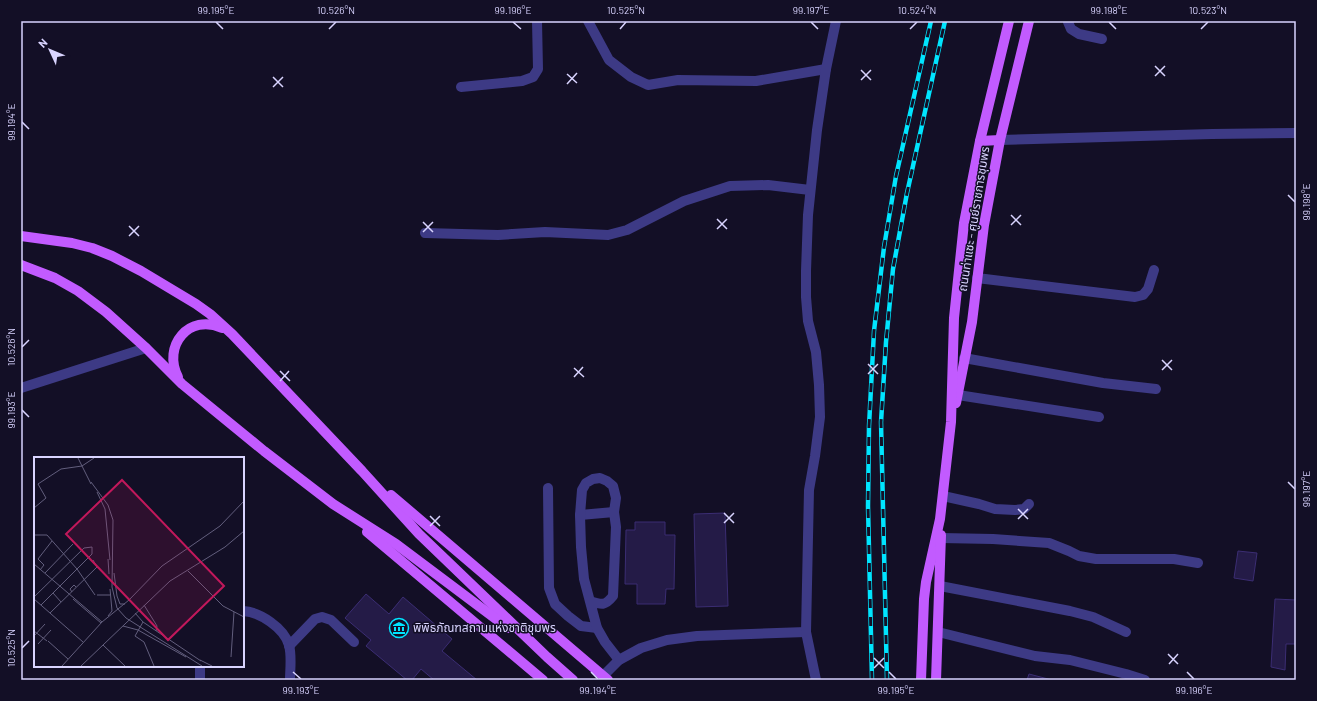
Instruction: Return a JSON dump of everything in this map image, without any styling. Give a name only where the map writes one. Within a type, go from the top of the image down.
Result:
[{"type":"main road","name":"ถนนท่าแซะ - ศูนย์ราชการชุมพร","points":[[940,519],[951,422],[954,318],[964,223],[980,141],[1009,21]]},
{"type":"main road","name":"ถนนท่าแซะ - ศูนย์ราชการชุมพร","points":[[951,422],[958,396],[972,322],[984,225],[1000,140],[1029,21]]},
{"type":"main road","points":[[980,141],[1000,140]]},
{"type":"main road","points":[[21,236],[72,243],[92,248],[112,256],[141,271],[210,314],[232,334],[362,471],[419,534],[573,680]]},
{"type":"main road","points":[[21,265],[55,278],[78,291],[106,312],[146,348],[182,384],[264,451],[333,504],[543,680]]},
{"type":"main road","points":[[182,384],[173,365],[173,354],[176,344],[182,335],[190,328],[211,324],[221,327],[232,334]]},
{"type":"main road","points":[[362,471],[605,678]]},
{"type":"main road","points":[[333,504],[419,560],[547,657]]},
{"type":"main road","points":[[936,680],[940,586],[940,519]]},
{"type":"main road","points":[[921,680],[923,610],[926,582],[940,519]]},
{"type":"street","points":[[461,87],[522,81],[533,77],[538,69],[537,21]]},
{"type":"street","points":[[588,21],[609,60],[631,78],[648,85],[678,80],[756,81],[826,69]]},
{"type":"street","points":[[816,680],[806,632],[809,490],[820,417],[816,352],[808,321],[806,265],[810,190],[817,130],[826,69],[836,21]]},
{"type":"street","points":[[1069,21],[1068,22],[1071,29],[1079,34],[1102,39]]},
{"type":"street","points":[[1000,140],[1296,133]]},
{"type":"street","points":[[425,233],[498,235],[545,232],[608,235],[627,230],[684,201],[730,186],[768,185],[810,190]]},
{"type":"street","points":[[977,278],[1135,297],[1143,295],[1148,289],[1154,270]]},
{"type":"street","points":[[21,388],[146,348]]},
{"type":"street","points":[[964,358],[1103,383],[1156,389]]},
{"type":"street","points":[[958,396],[1099,416]]},
{"type":"street","points":[[590,601],[601,604],[608,602],[613,596],[616,526],[614,512],[616,498],[613,486],[600,478],[593,479],[586,483],[582,490],[580,515],[584,579],[597,628],[605,642],[619,660]]},
{"type":"street","points":[[548,488],[548,588],[555,604],[580,626],[597,628]]},
{"type":"street","points":[[943,496],[995,509],[1024,509],[1029,504]]},
{"type":"street","points":[[580,515],[614,512]]},
{"type":"street","points":[[941,538],[993,539],[1048,543],[1079,556],[1096,559],[1174,559],[1198,563]]},
{"type":"street","points":[[940,586],[1070,611],[1093,617],[1126,632]]},
{"type":"street","points":[[244,611],[253,612],[266,619],[280,631],[289,646],[290,680]]},
{"type":"street","points":[[289,646],[315,619],[322,617],[331,620],[354,642]]},
{"type":"street","points":[[605,678],[619,660],[641,648],[667,640],[697,636],[806,632]]},
{"type":"street","points":[[938,632],[1035,656],[1070,660],[1145,680]]},
{"type":"street","points":[[200,667],[200,680]]},
{"type":"building","points":[[725,513],[728,606],[696,607],[694,514]]},
{"type":"building","points":[[635,522],[665,522],[665,535],[675,535],[674,589],[666,589],[665,604],[637,604],[637,584],[625,584],[626,530],[635,530]]},
{"type":"building","points":[[1238,551],[1257,553],[1253,581],[1234,578]]},
{"type":"building","name":"พิพิธภัณฑสถานแห่งชาติชุมพร","points":[[366,594],[389,614],[403,597],[452,639],[442,651],[477,680],[434,680],[421,669],[412,680],[407,680],[366,646],[371,640],[345,618]]},
{"type":"building","points":[[1275,599],[1296,600],[1296,644],[1286,644],[1285,670],[1271,667]]},
{"type":"building","points":[[1029,674],[1052,680],[1027,680]]},
{"type":"railway","points":[[872,680],[868,506],[869,426],[874,331],[884,247],[896,176],[931,21]]},
{"type":"railway","points":[[887,680],[881,422],[886,342],[893,269],[907,193],[945,21]]},
{"type":"place","name":"พิพิธภัณฑสถานแห่งชาติชุมพร","points":[[399,628]]}]
